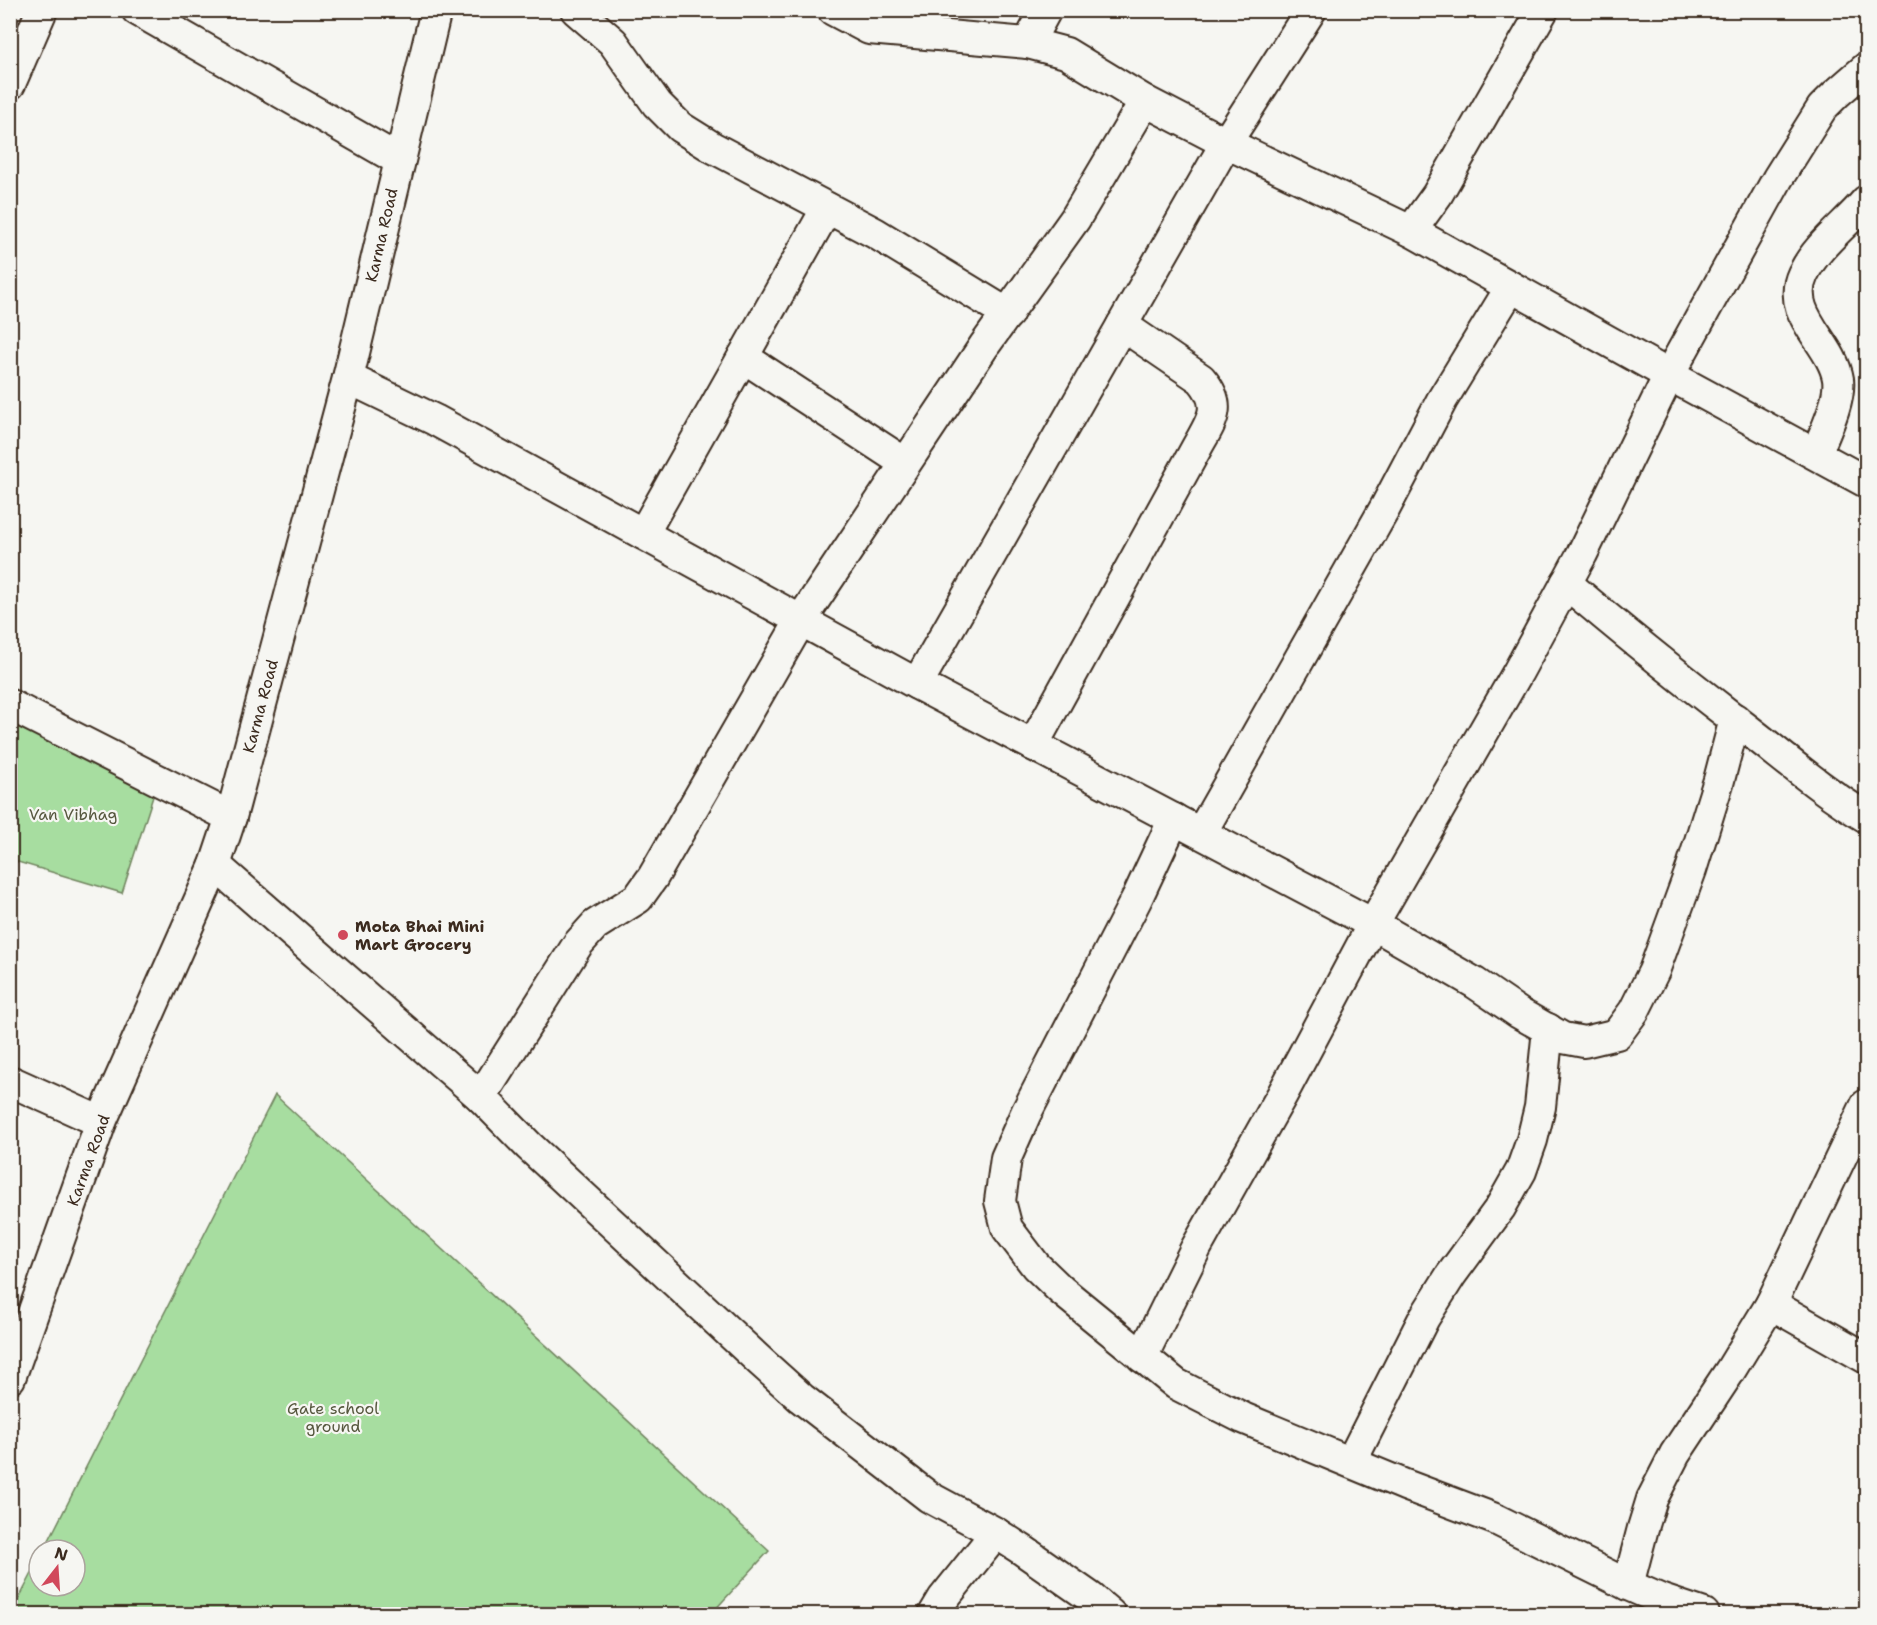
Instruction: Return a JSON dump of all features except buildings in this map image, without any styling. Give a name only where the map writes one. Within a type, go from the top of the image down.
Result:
[{"type":"street","points":[[10,84],[42,10]]},
{"type":"street","points":[[137,10],[399,160]]},
{"type":"street","name":"Karma Road","points":[[10,1378],[101,1122],[214,864],[231,817],[348,378],[436,10]]},
{"type":"street","points":[[576,10],[613,42],[657,104],[680,127],[712,147],[875,233],[1008,314]]},
{"type":"street","points":[[833,10],[869,29],[1028,43],[1066,53],[1145,101],[1226,143],[1411,231],[1866,482]]},
{"type":"street","points":[[1028,43],[1047,10]]},
{"type":"street","points":[[916,684],[1226,143],[1311,10]]},
{"type":"street","points":[[1411,231],[1437,195],[1543,10]]},
{"type":"street","points":[[1142,1358],[1196,1248],[1282,1095],[1373,924],[1566,584],[1669,375],[1778,178],[1822,108],[1866,68]]},
{"type":"street","points":[[481,1097],[578,944],[595,925],[638,898],[654,877],[801,620],[905,463],[1075,219],[1145,101]]},
{"type":"street","points":[[1816,454],[1830,420],[1838,380],[1831,358],[1803,314],[1798,295],[1802,276],[1815,255],[1866,201]]},
{"type":"street","points":[[643,534],[827,208]]},
{"type":"street","points":[[1201,833],[1385,508],[1442,400],[1510,287]]},
{"type":"street","points":[[1033,745],[1211,422],[1216,406],[1211,390],[1201,379],[1122,326]]},
{"type":"street","points":[[743,357],[905,463]]},
{"type":"street","points":[[348,378],[435,420],[916,684],[1373,924],[1475,983],[1519,1013],[1563,1038],[1584,1042],[1617,1034],[1634,1011],[1654,971],[1691,870],[1735,719]]},
{"type":"street","points":[[1566,584],[1682,680],[1821,788],[1866,817]]},
{"type":"street","points":[[10,705],[231,817]]},
{"type":"street","points":[[1174,819],[1137,898],[1026,1113],[1006,1158],[1000,1201],[1006,1228],[1036,1266],[1061,1290],[1176,1384],[1243,1418],[1495,1520],[1628,1585],[1662,1600],[1704,1614]]},
{"type":"street","points":[[214,864],[481,1097],[530,1146],[801,1398],[929,1497],[996,1533],[1054,1572],[1110,1614]]},
{"type":"street","points":[[1351,1462],[1424,1318],[1451,1275],[1500,1208],[1521,1171],[1540,1107],[1548,1029]]},
{"type":"street","points":[[10,1081],[101,1122]]},
{"type":"street","points":[[1628,1585],[1649,1509],[1675,1454],[1731,1371],[1771,1304],[1866,1105]]},
{"type":"street","points":[[1771,1304],[1866,1358]]},
{"type":"street","points":[[934,1614],[943,1599],[996,1533]]},
{"type":"green space","name":"Van Vibhag","points":[[10,710],[156,787],[122,893],[11,860]]},
{"type":"green space","name":"Gate school ground","points":[[275,1095],[769,1551],[711,1614],[11,1614],[27,1583],[27,1598],[87,1598],[87,1538],[50,1538]]},
{"type":"place","name":"Mota Bhai Mini Mart Grocery","points":[[343,935]]}]
